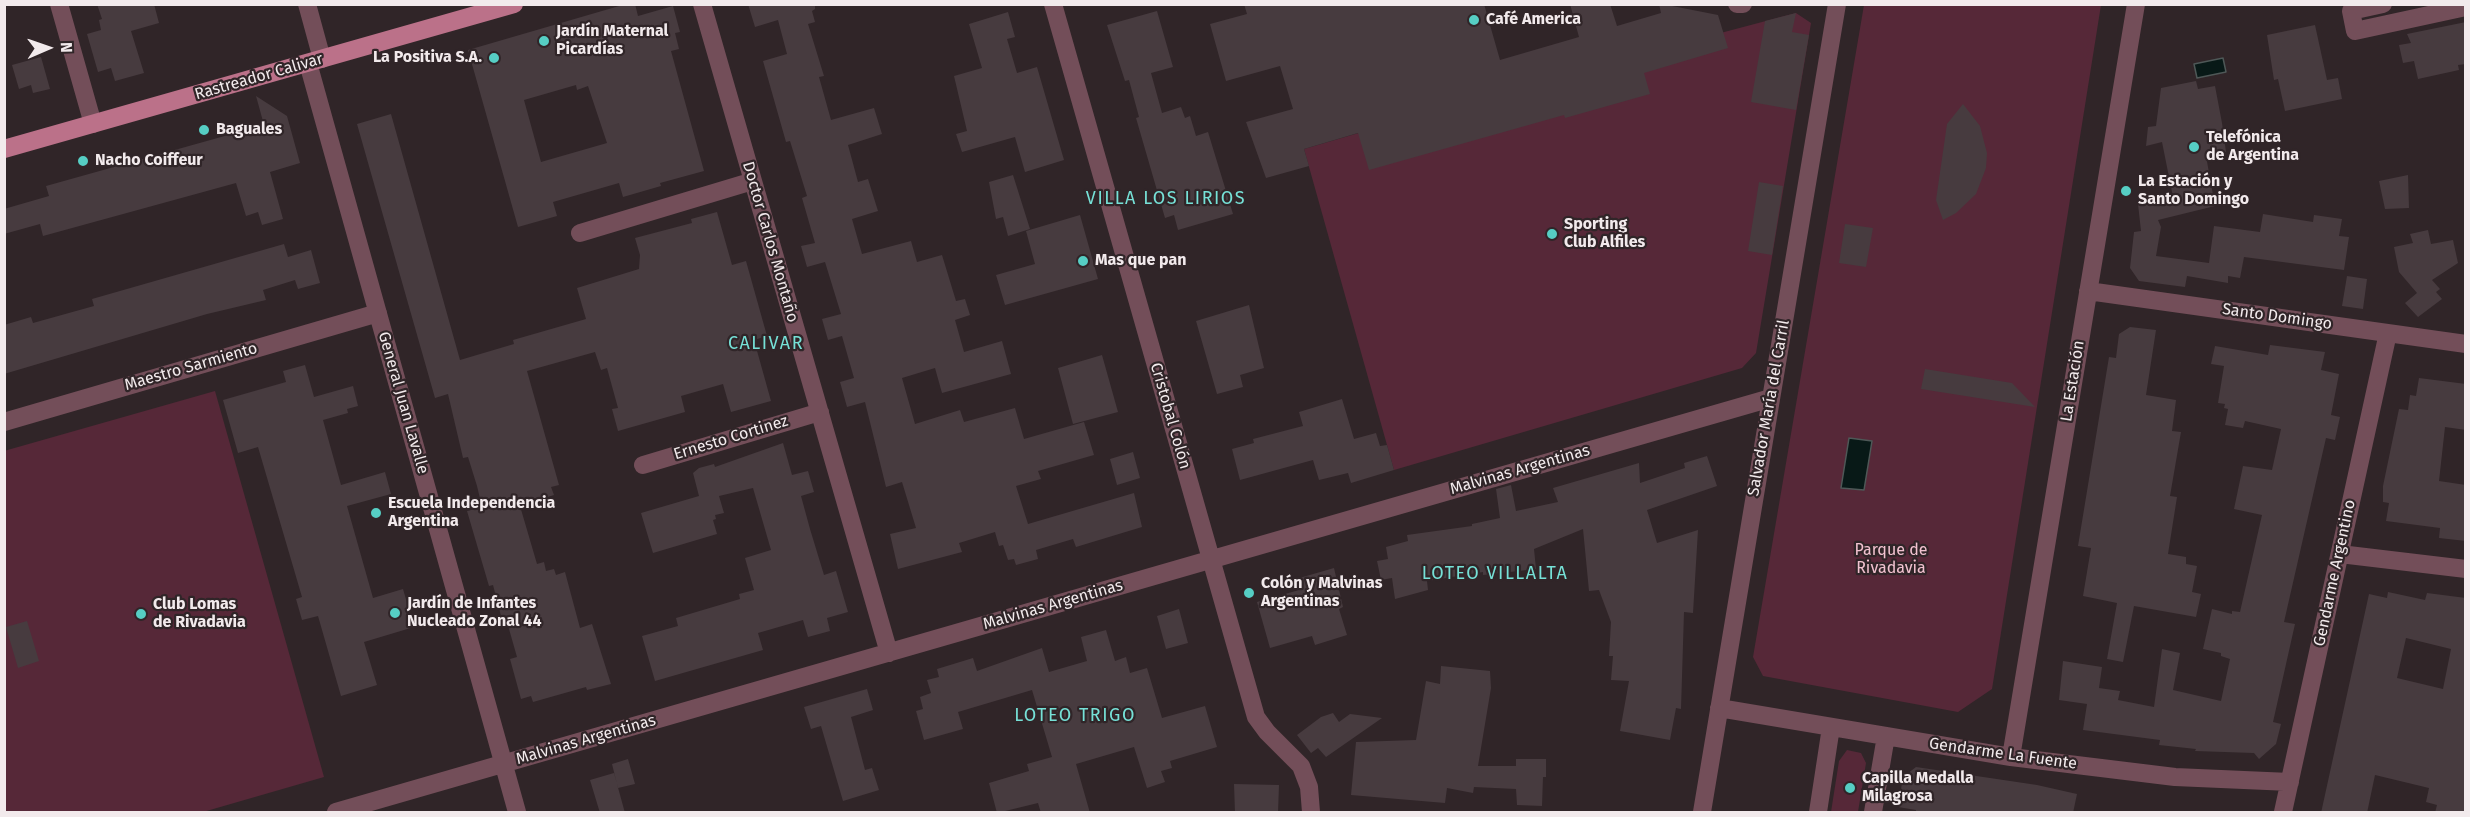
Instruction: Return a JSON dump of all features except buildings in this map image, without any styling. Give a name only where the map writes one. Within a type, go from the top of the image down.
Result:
[{"type":"main road","name":"Rastreador Calivar","points":[[4,149],[315,61],[461,12],[514,4]]},
{"type":"street","points":[[59,4],[93,124]]},
{"type":"street","name":"General Juan Lavalle","points":[[307,4],[315,61],[378,313],[517,813]]},
{"type":"street","name":"Doctor Carlos Montaño","points":[[702,4],[889,653]]},
{"type":"street","name":"Cristobal Colón","points":[[1053,4],[1256,717],[1267,732],[1301,766],[1309,787],[1311,813]]},
{"type":"street","name":"Salvador María del Carril","points":[[1702,813],[1837,4]]},
{"type":"street","name":"La Estación","points":[[2011,757],[2136,4]]},
{"type":"street","points":[[2383,4],[2351,11],[2355,31],[2466,7]]},
{"type":"street","points":[[580,233],[753,182]]},
{"type":"street","name":"Santo Domingo","points":[[2088,291],[2466,344]]},
{"type":"street","name":"Maestro Sarmiento","points":[[4,422],[378,313]]},
{"type":"street","name":"Gendarme Argentino","points":[[2283,813],[2388,333]]},
{"type":"street","name":"Malvinas Argentinas","points":[[336,813],[1771,398]]},
{"type":"street","name":"Ernesto Cortinez","points":[[643,465],[820,412]]},
{"type":"street","points":[[2340,554],[2466,569]]},
{"type":"street","name":"Gendarme La Fuente","points":[[1719,708],[2011,757],[2175,777],[2290,782]]},
{"type":"street","points":[[1818,813],[1831,727]]},
{"type":"street","points":[[1873,813],[1886,736]]},
{"type":"green space","name":"Parque de Rivadavia","points":[[1864,5],[2101,5],[1992,689],[1958,712],[1763,676],[1753,657]]},
{"type":"green space","name":"Sporting Club Alfiles","points":[[1796,13],[1811,23],[1756,353],[1742,368],[1394,470],[1304,149],[1502,91]]},
{"type":"green space","name":"Club Lomas de Rivadavia","points":[[215,391],[324,777],[203,812],[5,812],[4,451]]},
{"type":"green space","points":[[1847,750],[1861,753],[1866,763],[1858,812],[1831,812],[1839,761]]},
{"type":"shaded area","points":[[2223,58],[2226,72],[2197,78],[2194,64]]},
{"type":"shaded area","points":[[1849,438],[1872,441],[1864,490],[1841,488]]},
{"type":"place","name":"Café America","points":[[1474,20]]},
{"type":"place","name":"Jardín Maternal Picardías","points":[[544,41]]},
{"type":"place","name":"La Positiva S.A.","points":[[494,58]]},
{"type":"place","name":"Baguales","points":[[204,130]]},
{"type":"place","name":"Telefónica de Argentina","points":[[2194,147]]},
{"type":"place","name":"Nacho Coiffeur","points":[[83,161]]},
{"type":"place","name":"La Estación y Santo Domingo","points":[[2126,191]]},
{"type":"place","name":"Sporting Club Alfiles","points":[[1552,234]]},
{"type":"place","name":"Mas que pan","points":[[1083,261]]},
{"type":"place","name":"Escuela Independencia Argentina","points":[[376,513]]},
{"type":"place","name":"Colón y Malvinas Argentinas","points":[[1249,593]]},
{"type":"place","name":"Jardín de Infantes Nucleado Zonal 44","points":[[395,613]]},
{"type":"place","name":"Club Lomas de Rivadavia","points":[[141,614]]},
{"type":"place","name":"Capilla Medalla Milagrosa","points":[[1850,788]]},
{"type":"district","name":"VILLA LOS LIRIOS","points":[[1166,199]]},
{"type":"district","name":"CALIVAR","points":[[766,344]]},
{"type":"district","name":"LOTEO VILLALTA","points":[[1495,574]]},
{"type":"district","name":"LOTEO TRIGO","points":[[1075,716]]}]
